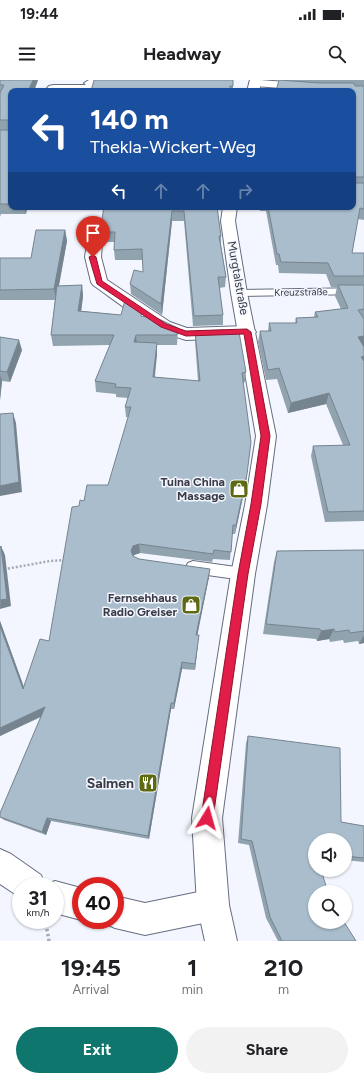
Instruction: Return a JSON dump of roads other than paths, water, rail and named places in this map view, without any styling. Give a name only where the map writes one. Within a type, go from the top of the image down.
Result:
[{"type":"street","points":[[53,88],[136,83]]},
{"type":"street","points":[[255,85],[302,88]]},
{"type":"street","name":"Murgtalstraße","points":[[221,941],[213,905],[207,818],[243,574],[256,504],[266,436],[239,293],[228,221],[230,210]]},
{"type":"street","points":[[96,231],[93,257],[99,282],[164,326],[186,334],[247,332]]},
{"type":"street","points":[[0,865],[17,877]]},
{"type":"street","points":[[124,914],[145,920],[213,905]]},
{"type":"lane","name":"Kreuzstraße","points":[[239,293],[364,291]]},
{"type":"lane","points":[[177,565],[243,574]]},
{"type":"place","name":"Tuina China Massage","points":[[239,489]]},
{"type":"place","name":"Fernsehhaus Radio Greiser","points":[[191,605]]},
{"type":"place","name":"Salmen","points":[[148,783]]}]
